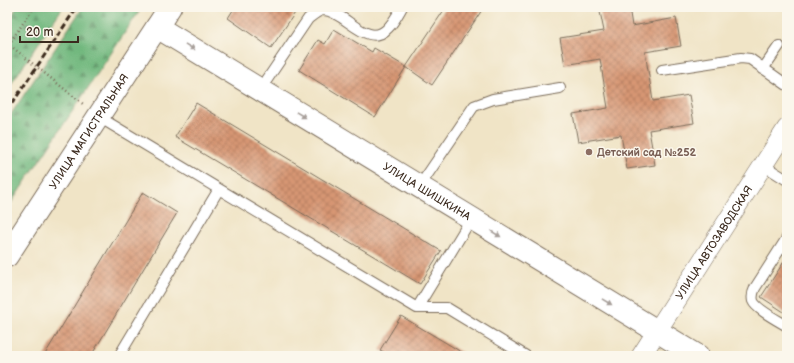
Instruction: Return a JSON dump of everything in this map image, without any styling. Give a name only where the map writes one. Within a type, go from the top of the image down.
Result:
[{"type":"street","name":"УЛИЦА МАГИСТРАЛЬНАЯ","points":[[7,256],[170,7]]},
{"type":"street","name":"УЛИЦА ШИШКИНА","points":[[157,27],[656,332],[698,356]]},
{"type":"street","name":"УЛИЦА АВТОЗАВОДСКАЯ","points":[[641,356],[787,128]]},
{"type":"lane","points":[[260,90],[308,19],[316,12],[324,10],[337,14],[364,32],[372,35],[380,34],[388,28],[402,7]]},
{"type":"lane","points":[[763,69],[779,46]]},
{"type":"lane","points":[[662,70],[741,58],[750,59],[787,85]]},
{"type":"lane","points":[[419,187],[474,106],[493,99],[560,88]]},
{"type":"lane","points":[[99,117],[417,308],[447,308],[526,356]]},
{"type":"lane","points":[[763,165],[787,180]]},
{"type":"lane","points":[[118,356],[219,189]]},
{"type":"lane","points":[[417,308],[471,219]]},
{"type":"lane","points":[[787,238],[755,288],[752,296],[753,302],[759,308],[787,326]]},
{"type":"path","points":[[34,7],[8,44],[99,117]]},
{"type":"green space","points":[[17,7],[63,7],[7,90],[7,23]]},
{"type":"green space","points":[[83,7],[142,7],[7,209],[7,120]]},
{"type":"building","points":[[235,7],[299,7],[271,48],[228,18]]},
{"type":"building","points":[[446,7],[484,7],[432,85],[406,67]]},
{"type":"building","points":[[599,7],[629,7],[632,26],[676,18],[681,46],[645,52],[653,101],[689,95],[694,123],[649,130],[655,165],[627,169],[621,135],[578,142],[573,114],[608,108],[600,59],[565,65],[560,38],[604,31]]},
{"type":"building","points":[[334,29],[372,52],[374,48],[406,67],[375,117],[299,70],[318,40],[325,44]]},
{"type":"building","points":[[196,103],[441,251],[420,284],[175,137]]},
{"type":"building","points":[[143,192],[177,213],[91,356],[44,356]]},
{"type":"building","points":[[787,257],[787,314],[761,297]]},
{"type":"building","points":[[401,316],[468,356],[391,356],[380,350]]},
{"type":"railway","points":[[7,111],[77,7]]},
{"type":"place","name":"Детский сад №252","points":[[589,152]]}]
